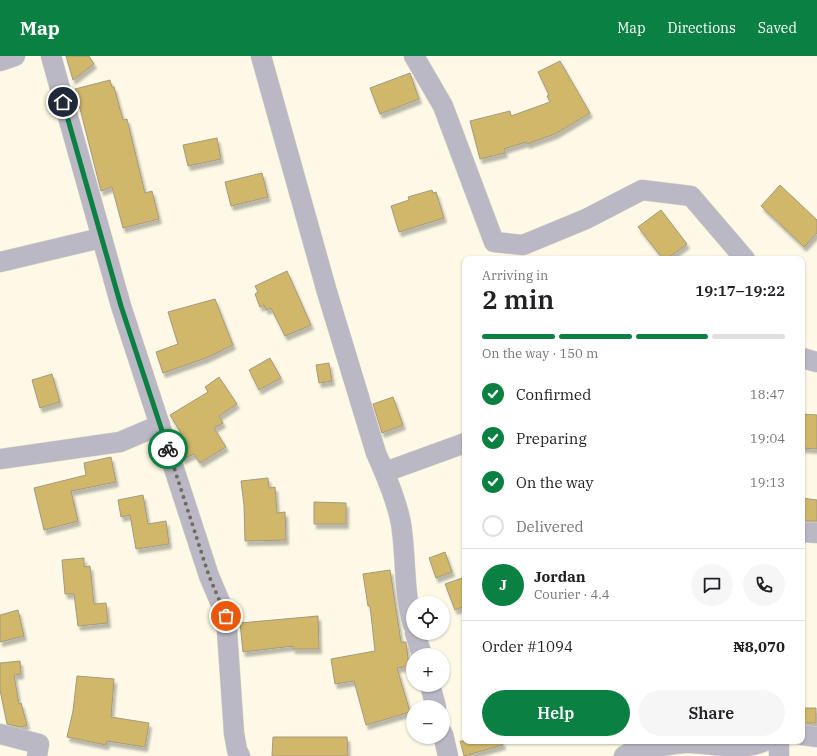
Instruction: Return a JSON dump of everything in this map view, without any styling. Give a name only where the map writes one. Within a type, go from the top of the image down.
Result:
[{"type":"street","points":[[0,61],[15,56]]},
{"type":"street","points":[[51,56],[101,238],[209,576],[226,616],[234,733],[237,750],[240,756]]},
{"type":"street","points":[[261,56],[327,292],[376,452],[385,472],[402,529],[407,596]]},
{"type":"street","points":[[414,56],[443,106],[494,242],[523,245],[586,219],[642,190],[691,196],[742,256]]},
{"type":"street","points":[[0,262],[101,238]]},
{"type":"street","points":[[805,359],[817,362]]},
{"type":"street","points":[[0,459],[120,442],[160,425]]},
{"type":"street","points":[[385,472],[462,444]]},
{"type":"street","points":[[805,532],[817,533]]},
{"type":"street","points":[[0,734],[39,744],[37,756]]},
{"type":"street","points":[[805,735],[817,737]]},
{"type":"street","points":[[445,744],[448,756]]},
{"type":"street","points":[[624,756],[629,753],[680,744]]},
{"type":"street","points":[[706,744],[745,746],[758,744]]},
{"type":"street","points":[[779,744],[779,756]]},
{"type":"building","points":[[66,56],[89,56],[94,64],[73,80]]},
{"type":"building","points":[[560,61],[590,113],[555,134],[527,144],[526,142],[504,149],[505,153],[480,159],[470,121],[510,111],[511,116],[550,102],[547,96],[549,95],[538,72]]},
{"type":"building","points":[[410,73],[419,99],[380,114],[370,88]]},
{"type":"building","points":[[110,80],[112,87],[114,87],[123,120],[127,119],[145,193],[152,191],[159,219],[123,228],[112,187],[101,191],[75,89]]},
{"type":"building","points":[[217,138],[221,159],[188,166],[183,145]]},
{"type":"building","points":[[262,173],[268,197],[231,206],[225,182]]},
{"type":"building","points":[[780,185],[817,220],[817,233],[804,247],[761,206]]},
{"type":"building","points":[[432,190],[433,193],[436,192],[444,218],[399,232],[391,206],[409,200],[408,197]]},
{"type":"building","points":[[661,210],[687,244],[671,256],[661,256],[638,227]]},
{"type":"building","points":[[287,271],[311,325],[285,336],[271,308],[266,310],[264,305],[260,307],[255,294],[258,292],[255,286]]},
{"type":"building","points":[[215,299],[233,345],[206,358],[163,373],[156,352],[178,344],[168,312]]},
{"type":"building","points":[[270,358],[281,378],[259,390],[249,370]]},
{"type":"building","points":[[329,363],[332,381],[319,383],[316,365]]},
{"type":"building","points":[[52,374],[60,402],[40,408],[32,380]]},
{"type":"building","points":[[219,377],[237,404],[219,416],[223,423],[214,428],[226,447],[200,463],[194,454],[183,459],[175,436],[181,433],[170,415],[208,392],[205,387]]},
{"type":"building","points":[[393,397],[403,425],[382,433],[373,404]]},
{"type":"building","points":[[805,414],[817,415],[817,449],[805,448]]},
{"type":"building","points":[[111,457],[116,482],[71,491],[78,521],[44,530],[34,488],[86,475],[84,463]]},
{"type":"building","points":[[268,478],[269,488],[275,487],[277,513],[285,512],[286,540],[245,541],[244,505],[241,481]]},
{"type":"building","points":[[143,495],[148,524],[166,521],[169,544],[136,549],[130,515],[121,517],[118,500]]},
{"type":"building","points":[[805,498],[817,500],[817,521],[805,521]]},
{"type":"building","points":[[314,502],[346,503],[346,524],[314,524]]},
{"type":"building","points":[[445,552],[452,572],[436,578],[429,558]]},
{"type":"building","points":[[84,558],[84,567],[90,566],[94,604],[106,603],[108,623],[78,626],[74,594],[65,594],[62,560]]},
{"type":"building","points":[[390,570],[401,642],[406,642],[407,648],[406,666],[397,668],[406,700],[406,713],[366,725],[354,681],[335,684],[331,659],[375,651],[370,606],[368,606],[363,574]]},
{"type":"building","points":[[462,578],[462,607],[455,610],[445,584]]},
{"type":"building","points":[[18,610],[24,636],[0,642],[0,615]]},
{"type":"building","points":[[318,616],[319,649],[293,649],[293,646],[243,652],[240,623]]},
{"type":"building","points":[[20,661],[21,674],[14,675],[19,704],[21,703],[27,725],[20,727],[7,724],[0,690],[0,663]]},
{"type":"building","points":[[77,676],[114,679],[111,717],[149,723],[145,747],[107,741],[106,745],[67,737],[73,711]]},
{"type":"building","points":[[805,708],[816,708],[816,723],[805,723]]},
{"type":"building","points":[[273,737],[347,737],[348,756],[272,756]]},
{"type":"building","points":[[460,741],[462,741],[462,744],[503,744],[503,745],[464,756]]},
{"type":"way so far","points":[[168,449],[209,576],[226,616]]},
{"type":"route","points":[[63,102],[121,306],[168,449]]}]
